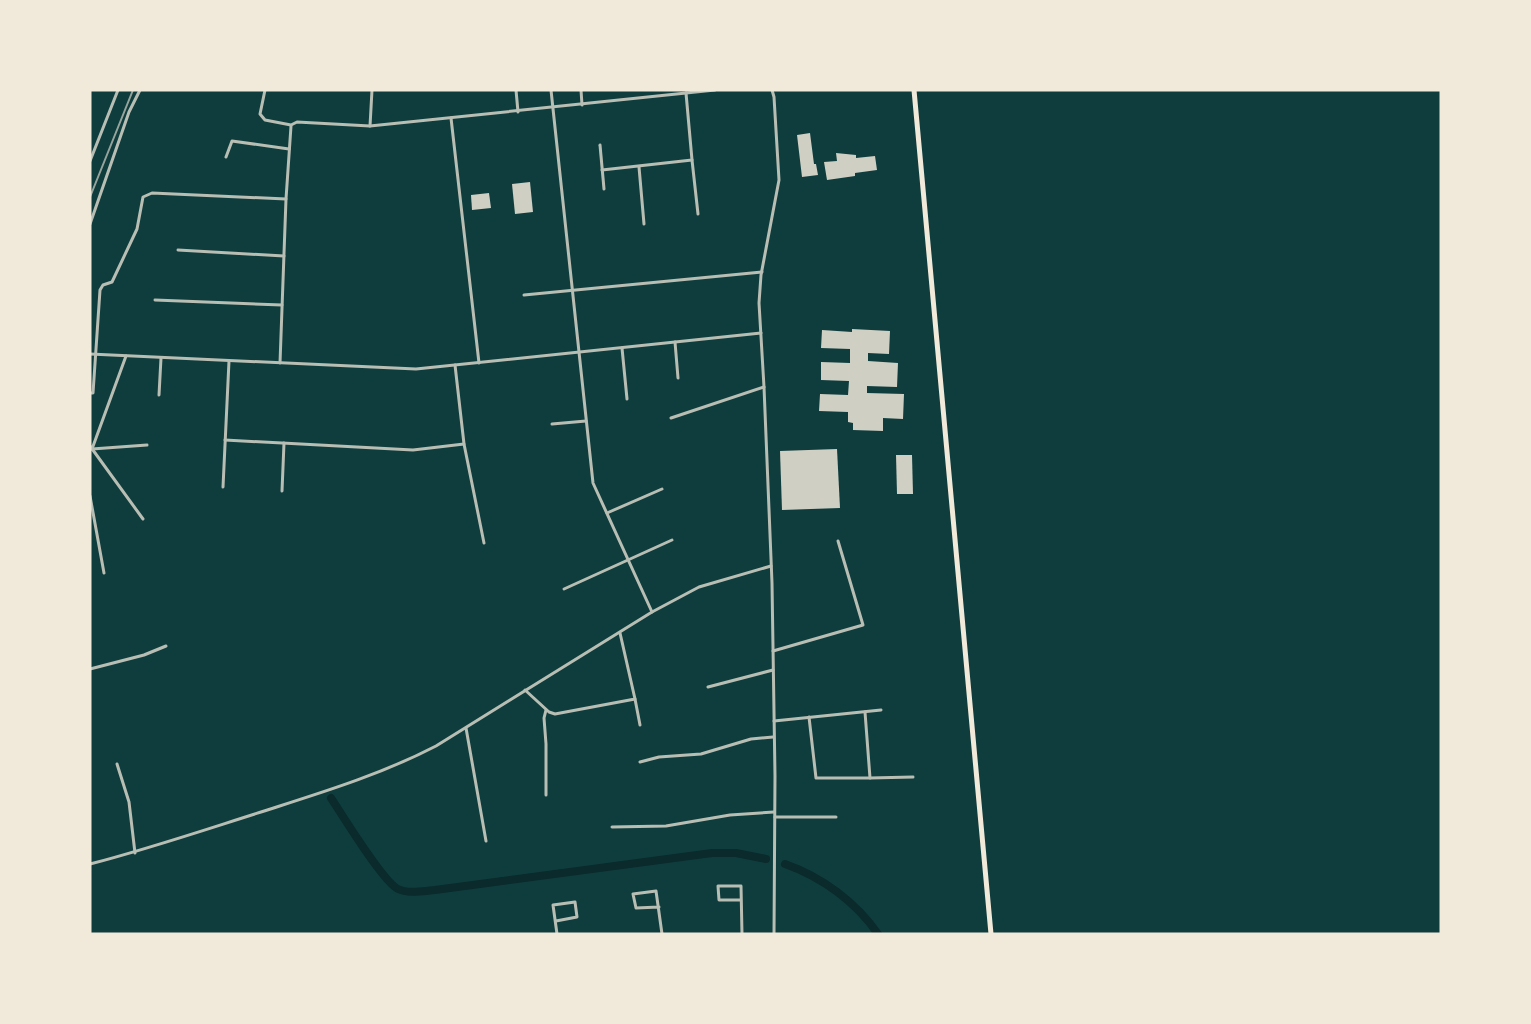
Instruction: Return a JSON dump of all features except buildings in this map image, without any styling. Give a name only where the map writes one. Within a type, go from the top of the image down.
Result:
[{"type":"main road","points":[[914,90],[991,934]]},
{"type":"street","points":[[90,161],[118,90]]},
{"type":"street","points":[[90,224],[129,112],[140,90]]},
{"type":"street","points":[[265,90],[261,117],[265,120],[291,125],[297,122],[370,126],[715,90]]},
{"type":"street","points":[[370,126],[372,90]]},
{"type":"street","points":[[516,90],[518,111]]},
{"type":"street","points":[[551,90],[593,483],[652,612]]},
{"type":"street","points":[[581,90],[582,105]]},
{"type":"street","points":[[772,90],[779,180],[762,272],[759,303],[774,669],[774,934]]},
{"type":"street","points":[[686,93],[698,214]]},
{"type":"street","points":[[451,118],[478,363]]},
{"type":"street","points":[[280,363],[291,125]]},
{"type":"street","points":[[226,157],[232,141],[289,149]]},
{"type":"street","points":[[600,145],[603,189]]},
{"type":"street","points":[[603,170],[692,160]]},
{"type":"street","points":[[639,167],[644,224]]},
{"type":"street","points":[[90,393],[93,393],[100,290],[103,285],[112,282],[137,230],[142,196],[152,193],[286,199]]},
{"type":"street","points":[[178,250],[284,256]]},
{"type":"street","points":[[524,294],[762,272]]},
{"type":"street","points":[[155,300],[282,305]]},
{"type":"street","points":[[90,354],[416,369],[761,333]]},
{"type":"street","points":[[675,342],[678,378]]},
{"type":"street","points":[[622,348],[627,399]]},
{"type":"street","points":[[91,448],[126,356]]},
{"type":"street","points":[[159,395],[160,358]]},
{"type":"street","points":[[223,487],[229,361]]},
{"type":"street","points":[[455,365],[464,444],[484,543]]},
{"type":"street","points":[[671,418],[764,387]]},
{"type":"street","points":[[552,424],[586,421]]},
{"type":"street","points":[[225,440],[413,450],[464,444]]},
{"type":"street","points":[[282,491],[284,443]]},
{"type":"street","points":[[91,448],[147,445]]},
{"type":"street","points":[[91,448],[143,519]]},
{"type":"street","points":[[607,513],[662,489]]},
{"type":"street","points":[[90,496],[104,573]]},
{"type":"street","points":[[564,589],[672,540]]},
{"type":"street","points":[[773,651],[863,625],[838,541]]},
{"type":"street","points":[[90,864],[135,853],[327,791],[408,761],[466,728],[652,612],[699,587],[771,566]]},
{"type":"street","points":[[619,633],[640,725]]},
{"type":"street","points":[[90,669],[144,656],[166,646]]},
{"type":"street","points":[[708,687],[774,669]]},
{"type":"street","points":[[525,690],[546,710],[555,714],[634,699]]},
{"type":"street","points":[[546,710],[546,795]]},
{"type":"street","points":[[774,721],[881,710]]},
{"type":"street","points":[[865,712],[870,778]]},
{"type":"street","points":[[810,717],[816,778],[913,777]]},
{"type":"street","points":[[466,728],[486,842]]},
{"type":"street","points":[[640,762],[659,757],[701,754],[751,739],[774,736]]},
{"type":"street","points":[[117,764],[129,802],[135,853]]},
{"type":"street","points":[[612,827],[666,826],[730,815],[775,812]]},
{"type":"street","points":[[775,818],[836,817]]},
{"type":"street","points":[[741,900],[718,900],[718,886],[741,886],[742,934]]},
{"type":"street","points":[[659,907],[636,908],[633,894],[656,891],[659,907],[662,934]]},
{"type":"street","points":[[556,921],[577,917],[575,902],[553,905],[557,934]]},
{"type":"waterway","points":[[331,798],[363,848],[391,884],[406,891],[435,890],[712,853],[736,853],[766,859]]},
{"type":"waterway","points":[[785,864],[825,883],[849,901],[878,934]]},
{"type":"railway","points":[[90,197],[133,90]]}]
